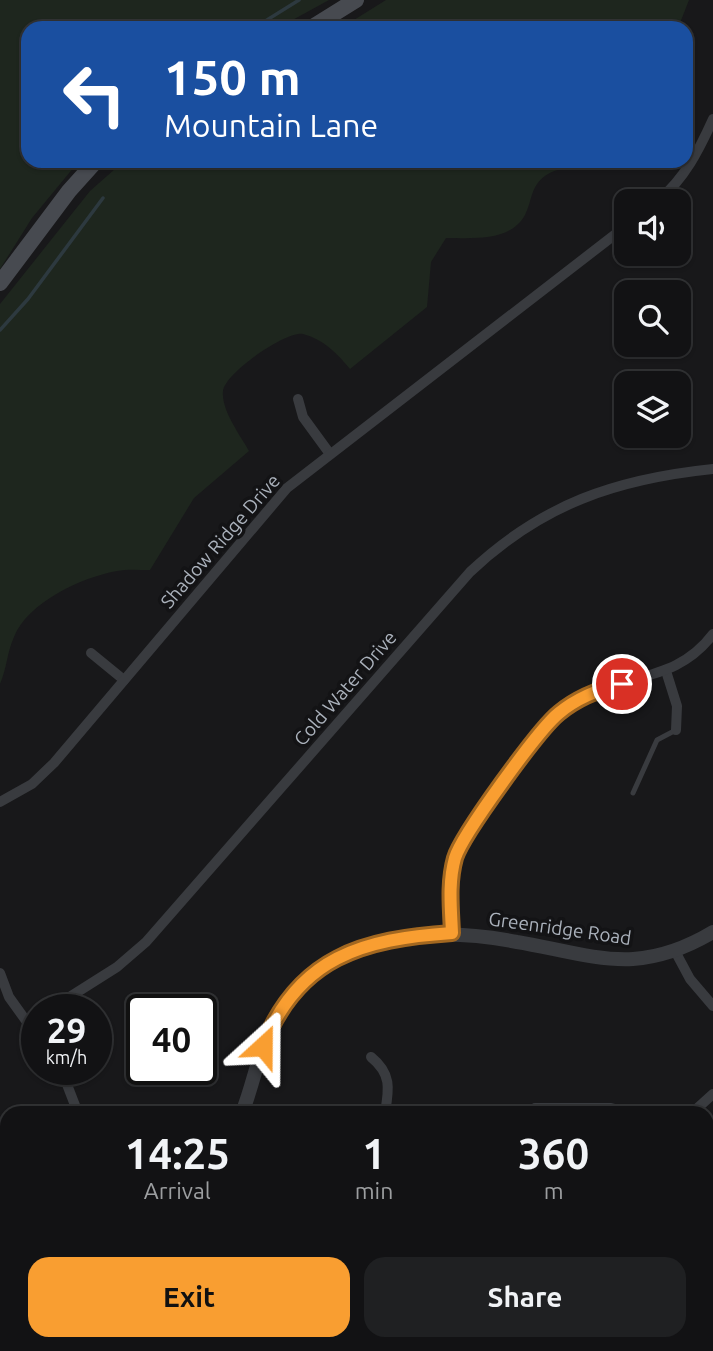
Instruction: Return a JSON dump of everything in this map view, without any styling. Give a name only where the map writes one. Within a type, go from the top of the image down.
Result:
[{"type":"main road","points":[[322,21],[356,0]]},
{"type":"main road","points":[[0,283],[69,191],[90,168]]},
{"type":"street","points":[[693,159],[713,118]]},
{"type":"street","points":[[702,144],[713,149]]},
{"type":"street","points":[[670,189],[687,168]]},
{"type":"street","name":"Shadow Ridge Drive","points":[[0,802],[32,784],[54,763],[286,488],[614,235]]},
{"type":"street","points":[[298,399],[303,417],[330,454]]},
{"type":"street","name":"Cold Water Drive","points":[[75,994],[117,967],[146,942],[470,572],[504,542],[563,506],[593,493],[647,478],[713,470]]},
{"type":"street","points":[[452,933],[450,900],[456,855],[543,729],[558,713],[582,698],[604,688],[666,671],[692,655],[713,634]]},
{"type":"street","points":[[92,653],[124,680]]},
{"type":"street","points":[[666,671],[677,706],[676,730]]},
{"type":"street","name":"Greenridge Road","points":[[244,1106],[270,1029],[291,994],[328,962],[364,946],[404,937],[452,933],[618,959],[655,956],[675,951],[713,932]]},
{"type":"street","points":[[675,951],[690,979],[713,1006]]},
{"type":"street","points":[[0,973],[9,997],[21,1010]]},
{"type":"street","points":[[371,1057],[382,1065],[390,1085],[386,1106]]},
{"type":"street","points":[[67,1085],[75,1106]]},
{"type":"street","points":[[700,1106],[713,1094]]},
{"type":"lane","points":[[633,793],[657,740],[676,730]]},
{"type":"shaded area","points":[[0,0],[329,0],[291,21],[21,21],[21,168],[73,168],[32,218],[0,269]]},
{"type":"shaded area","points":[[386,0],[689,0],[681,21],[352,21]]},
{"type":"shaded area","points":[[116,168],[567,168],[542,178],[535,188],[525,215],[510,230],[490,237],[446,238],[431,262],[427,307],[350,369],[330,348],[303,334],[271,346],[234,374],[226,383],[223,398],[232,422],[249,451],[194,498],[150,570],[121,570],[88,579],[57,594],[31,613],[14,637],[0,684],[0,304],[90,191]]},
{"type":"waterway","points":[[265,21],[299,0]]},
{"type":"waterway","points":[[0,330],[28,299],[103,198]]},
{"type":"route","points":[[263,1046],[278,1013],[291,994],[328,962],[351,950],[378,942],[452,933],[450,900],[456,855],[506,779],[558,713],[590,694],[622,684]]}]
